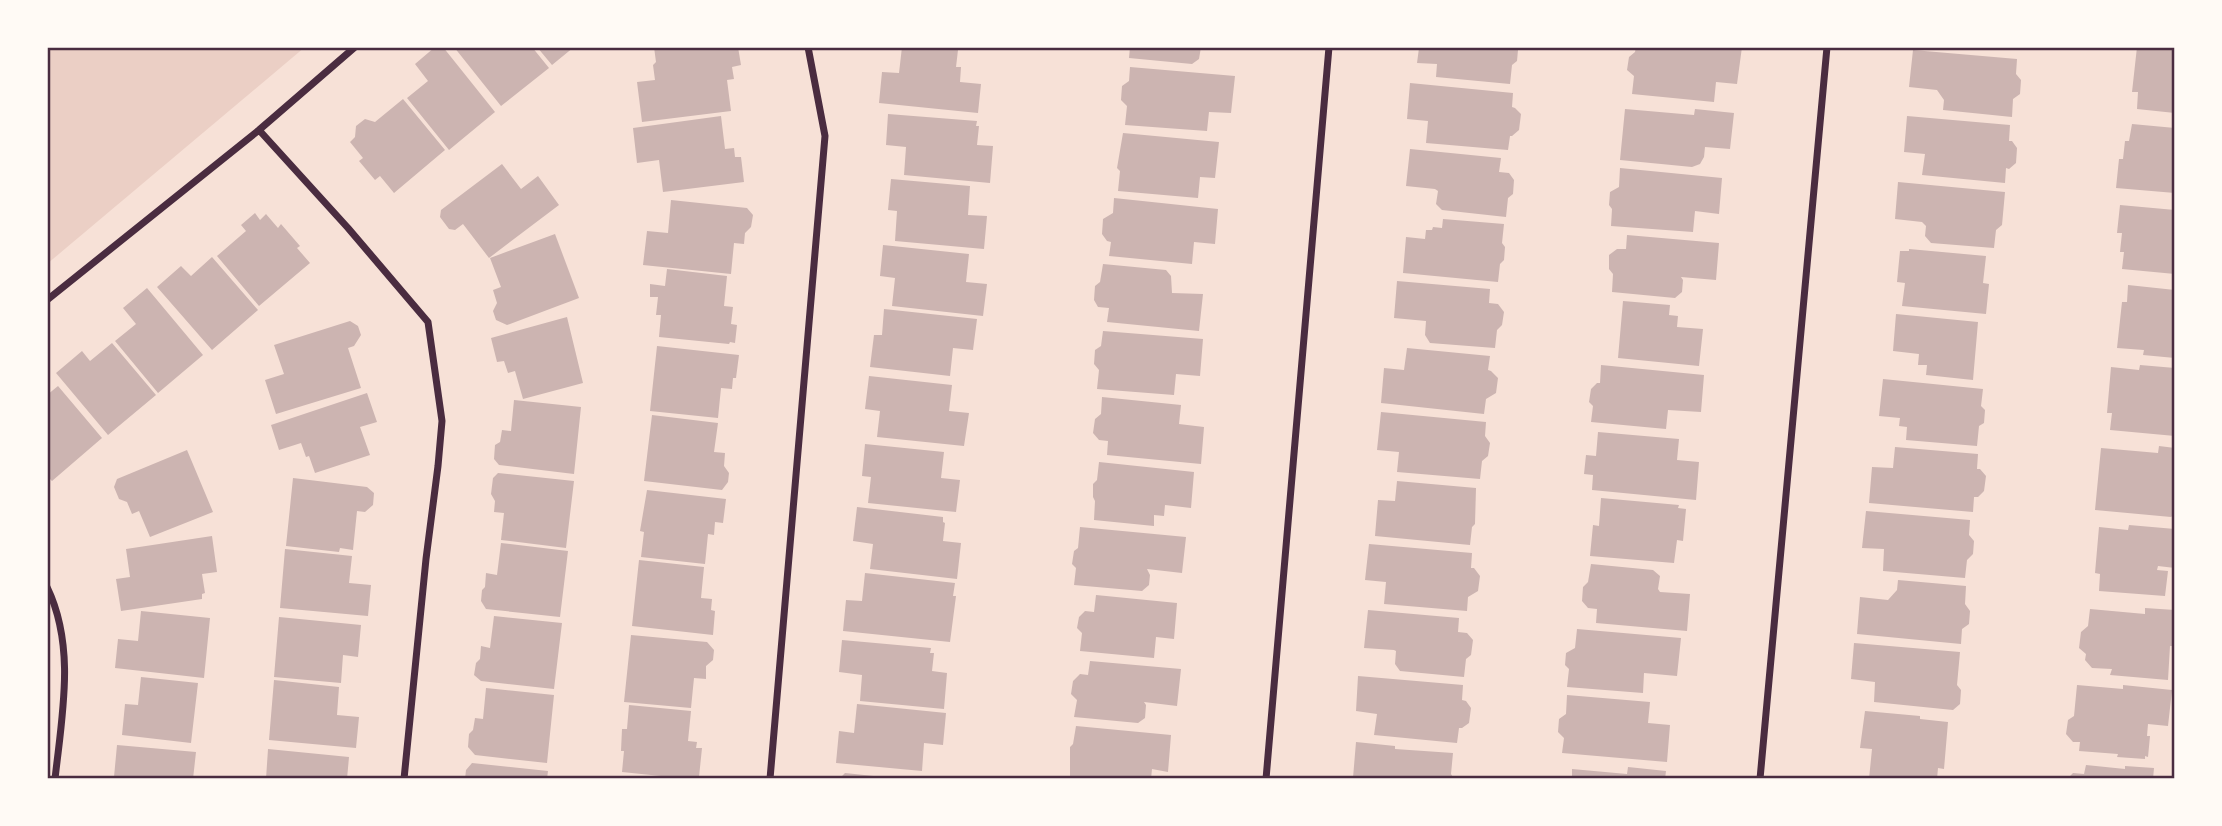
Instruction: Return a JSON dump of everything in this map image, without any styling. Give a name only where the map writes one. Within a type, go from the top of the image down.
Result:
[{"type":"street","points":[[47,300],[259,130],[355,47]]},
{"type":"street","points":[[771,779],[825,136],[808,47]]},
{"type":"street","points":[[1266,779],[1329,47]]},
{"type":"street","points":[[1760,779],[1827,47]]},
{"type":"street","points":[[259,130],[428,322],[442,421],[404,779]]},
{"type":"street","points":[[47,587],[64,640],[64,692],[55,779]]},
{"type":"shaded area","points":[[47,47],[305,47],[47,264]]},
{"type":"building","points":[[435,47],[443,47],[495,112],[449,150],[407,98],[428,81],[415,64]]},
{"type":"building","points":[[454,47],[532,47],[549,68],[501,106]]},
{"type":"building","points":[[537,47],[574,47],[552,65]]},
{"type":"building","points":[[654,47],[738,47],[741,65],[732,67],[734,79],[727,80],[731,111],[642,122],[637,82],[655,80]]},
{"type":"building","points":[[902,47],[958,50],[956,67],[961,67],[960,82],[981,84],[978,113],[879,103],[882,72],[899,73]]},
{"type":"building","points":[[1130,47],[1201,47],[1199,59],[1192,64],[1129,58]]},
{"type":"building","points":[[1421,47],[1516,47],[1518,50],[1517,61],[1512,65],[1510,84],[1436,77],[1437,64],[1417,63]]},
{"type":"building","points":[[1636,47],[1742,47],[1737,84],[1716,82],[1714,102],[1632,94],[1634,76],[1627,70],[1629,57]]},
{"type":"building","points":[[2137,47],[2175,47],[2175,113],[2137,109],[2138,92],[2132,92]]},
{"type":"building","points":[[1913,50],[2017,59],[2016,74],[2021,80],[2020,94],[2013,99],[2012,117],[1943,110],[1944,100],[1937,90],[1909,87]]},
{"type":"building","points":[[1130,67],[1235,76],[1231,113],[1209,112],[1207,131],[1125,125],[1127,106],[1121,100],[1122,86],[1129,81]]},
{"type":"building","points":[[1410,83],[1513,93],[1512,107],[1521,114],[1519,130],[1510,136],[1508,150],[1426,143],[1428,121],[1407,119]]},
{"type":"building","points":[[403,99],[445,150],[394,193],[380,176],[375,180],[359,161],[363,158],[350,142],[355,137],[356,126],[365,119],[375,122]]},
{"type":"building","points":[[1625,109],[1694,115],[1695,109],[1734,113],[1730,149],[1705,147],[1700,164],[1692,167],[1620,160]]},
{"type":"building","points":[[888,114],[977,121],[977,145],[993,146],[990,183],[904,175],[906,147],[886,145]]},
{"type":"building","points":[[721,116],[725,149],[734,148],[735,157],[741,157],[744,182],[663,192],[659,160],[637,163],[633,128]]},
{"type":"building","points":[[1907,116],[2010,125],[2009,141],[2017,148],[2016,163],[2009,169],[2006,168],[2005,183],[1922,175],[1925,154],[1904,152]]},
{"type":"building","points":[[2132,124],[2175,128],[2175,193],[2116,188],[2119,159],[2123,159],[2125,141],[2129,141]]},
{"type":"building","points":[[1123,133],[1219,142],[1215,178],[1200,177],[1198,198],[1118,191],[1120,171],[1117,168]]},
{"type":"building","points":[[1410,149],[1501,158],[1499,172],[1509,173],[1514,180],[1506,217],[1442,210],[1436,204],[1438,191],[1435,189],[1406,186]]},
{"type":"building","points":[[502,164],[521,189],[538,176],[559,205],[489,258],[463,224],[455,230],[449,229],[440,217],[441,210]]},
{"type":"building","points":[[1620,168],[1722,178],[1719,214],[1695,211],[1693,232],[1611,226],[1610,192],[1619,187]]},
{"type":"building","points":[[891,179],[970,186],[968,215],[987,216],[984,249],[895,241],[897,211],[888,210]]},
{"type":"building","points":[[1898,182],[2005,192],[2002,225],[1996,230],[1994,248],[1931,243],[1925,236],[1926,226],[1922,222],[1895,219]]},
{"type":"building","points":[[1114,198],[1218,209],[1215,244],[1194,242],[1192,264],[1109,256],[1111,242],[1102,234],[1103,219],[1113,213]]},
{"type":"building","points":[[671,200],[747,208],[753,215],[751,227],[745,233],[744,244],[734,243],[731,274],[643,265],[647,231],[668,233]]},
{"type":"building","points":[[2120,205],[2175,210],[2175,274],[2122,269],[2122,233],[2117,233]]},
{"type":"building","points":[[255,213],[260,220],[266,214],[278,228],[281,224],[300,246],[297,248],[310,263],[259,306],[217,256],[246,231],[241,225]]},
{"type":"building","points":[[1443,219],[1504,224],[1504,260],[1500,264],[1498,282],[1403,273],[1406,237],[1425,239],[1426,230],[1432,230],[1433,227],[1442,228]]},
{"type":"building","points":[[555,234],[579,298],[507,325],[496,320],[493,311],[497,303],[493,290],[501,287],[490,258]]},
{"type":"building","points":[[1627,235],[1719,243],[1716,280],[1681,277],[1682,292],[1675,298],[1612,292],[1613,274],[1609,269],[1609,255],[1617,249],[1626,249]]},
{"type":"building","points":[[883,245],[969,254],[966,282],[987,284],[983,316],[892,306],[895,278],[880,276]]},
{"type":"building","points":[[1909,249],[1986,256],[1983,283],[1989,284],[1986,314],[1902,306],[1905,283],[1897,282],[1900,251]]},
{"type":"building","points":[[212,257],[258,310],[212,350],[157,287],[181,266],[191,276]]},
{"type":"building","points":[[1103,264],[1166,270],[1171,276],[1172,293],[1203,294],[1199,331],[1107,322],[1109,308],[1098,307],[1094,300],[1095,286],[1100,282]]},
{"type":"building","points":[[667,269],[727,276],[724,306],[733,307],[731,324],[737,325],[735,343],[659,337],[661,315],[656,315],[658,297],[650,297],[650,284],[665,286]]},
{"type":"building","points":[[1397,281],[1490,289],[1489,303],[1498,304],[1504,312],[1502,325],[1497,330],[1495,348],[1430,343],[1425,335],[1426,321],[1394,318]]},
{"type":"building","points":[[2128,285],[2175,290],[2175,358],[2143,355],[2144,350],[2117,348],[2122,302],[2127,302]]},
{"type":"building","points":[[147,288],[203,355],[158,393],[115,341],[136,324],[123,308]]},
{"type":"building","points":[[1623,301],[1670,305],[1669,315],[1678,316],[1677,327],[1703,329],[1699,366],[1618,358]]},
{"type":"building","points":[[884,309],[977,319],[973,350],[953,348],[950,376],[870,367],[874,335],[882,335]]},
{"type":"building","points":[[1896,314],[1978,322],[1973,380],[1926,375],[1927,365],[1918,365],[1919,354],[1893,351]]},
{"type":"building","points":[[567,317],[583,383],[523,399],[515,371],[508,373],[504,361],[497,362],[491,338]]},
{"type":"building","points":[[350,321],[358,326],[361,335],[354,346],[348,348],[361,388],[276,414],[265,380],[284,374],[274,345]]},
{"type":"building","points":[[1103,331],[1203,339],[1200,376],[1176,374],[1174,395],[1097,389],[1099,370],[1094,364],[1095,350],[1101,346]]},
{"type":"building","points":[[112,343],[156,395],[108,435],[56,373],[82,351],[90,361]]},
{"type":"building","points":[[657,346],[739,355],[732,389],[721,388],[718,418],[650,411]]},
{"type":"building","points":[[1407,348],[1490,356],[1488,370],[1498,378],[1496,393],[1486,399],[1484,414],[1381,403],[1384,368],[1404,370]]},
{"type":"building","points":[[1601,365],[1704,375],[1701,412],[1668,410],[1666,429],[1591,422],[1591,389],[1600,383]]},
{"type":"building","points":[[2140,365],[2175,368],[2175,436],[2110,430],[2112,413],[2107,413],[2111,367],[2139,370]]},
{"type":"building","points":[[869,376],[952,385],[949,411],[969,413],[964,446],[877,437],[880,411],[865,409]]},
{"type":"building","points":[[1883,379],[1983,389],[1981,406],[1985,410],[1984,423],[1979,426],[1977,446],[1906,440],[1907,427],[1899,426],[1900,418],[1879,416]]},
{"type":"building","points":[[58,386],[102,438],[52,481],[47,476],[47,395]]},
{"type":"building","points":[[367,393],[377,422],[360,427],[370,455],[315,473],[301,443],[279,450],[271,425]]},
{"type":"building","points":[[1102,397],[1181,405],[1179,424],[1204,427],[1201,464],[1107,455],[1108,441],[1099,440],[1093,433],[1095,419],[1101,414]]},
{"type":"building","points":[[514,400],[581,407],[574,474],[499,465],[494,459],[495,445],[500,442],[502,430],[511,431]]},
{"type":"building","points":[[1381,412],[1486,422],[1485,436],[1490,443],[1488,456],[1482,461],[1480,479],[1397,472],[1399,452],[1377,450]]},
{"type":"building","points":[[652,415],[718,423],[714,452],[725,453],[724,466],[729,473],[728,482],[722,490],[644,481]]},
{"type":"building","points":[[1598,432],[1679,439],[1677,460],[1699,462],[1696,500],[1592,490],[1593,475],[1584,474],[1586,455],[1596,456]]},
{"type":"building","points":[[865,444],[944,452],[941,478],[960,480],[956,512],[868,503],[871,477],[862,476]]},
{"type":"building","points":[[2159,446],[2175,448],[2175,514],[2171,517],[2095,510],[2101,448],[2158,453]]},
{"type":"building","points":[[1895,447],[1978,454],[1977,469],[1986,476],[1984,491],[1974,497],[1973,512],[1869,503],[1872,467],[1893,468]]},
{"type":"building","points":[[187,450],[213,512],[150,537],[139,511],[132,514],[127,502],[119,499],[114,487],[117,479]]},
{"type":"building","points":[[1099,462],[1194,472],[1191,508],[1165,505],[1164,516],[1154,515],[1154,526],[1094,520],[1093,484],[1097,480]]},
{"type":"building","points":[[498,473],[574,481],[566,548],[501,540],[504,513],[494,512],[495,501],[491,494],[493,478]]},
{"type":"building","points":[[293,478],[367,487],[374,493],[373,505],[365,512],[357,511],[353,550],[340,548],[339,552],[286,546]]},
{"type":"building","points":[[1397,481],[1476,488],[1475,524],[1472,527],[1470,545],[1375,536],[1378,500],[1395,501]]},
{"type":"building","points":[[647,490],[726,499],[723,523],[715,522],[714,535],[708,534],[705,564],[641,557],[644,532],[640,531]]},
{"type":"building","points":[[1601,498],[1679,505],[1678,508],[1686,509],[1683,541],[1677,540],[1674,563],[1590,556],[1593,525],[1599,526]]},
{"type":"building","points":[[857,507],[943,517],[943,541],[961,543],[957,579],[870,569],[873,544],[853,541]]},
{"type":"building","points":[[1866,511],[1970,520],[1969,535],[1974,541],[1973,554],[1967,560],[1965,578],[1883,571],[1884,549],[1862,548]]},
{"type":"building","points":[[2129,525],[2175,529],[2175,568],[2158,566],[2157,570],[2168,571],[2165,596],[2099,591],[2100,574],[2095,573],[2099,527],[2128,530]]},
{"type":"building","points":[[1080,527],[1186,537],[1182,573],[1147,569],[1150,575],[1149,585],[1142,591],[1074,585],[1076,568],[1072,564],[1074,551],[1078,548]]},
{"type":"building","points":[[212,536],[217,572],[202,574],[205,593],[202,594],[202,599],[121,611],[116,579],[130,577],[126,549]]},
{"type":"building","points":[[501,543],[568,551],[560,617],[486,609],[481,601],[482,590],[485,587],[486,573],[497,575]]},
{"type":"building","points":[[1369,544],[1472,553],[1471,568],[1480,576],[1478,591],[1468,597],[1467,611],[1384,604],[1386,582],[1365,580]]},
{"type":"building","points":[[285,549],[352,556],[349,583],[371,585],[368,616],[280,608]]},
{"type":"building","points":[[639,560],[704,567],[701,598],[712,599],[711,610],[715,611],[713,635],[632,626]]},
{"type":"building","points":[[1591,564],[1653,570],[1660,576],[1660,592],[1690,594],[1687,631],[1596,623],[1597,609],[1588,608],[1582,601],[1583,587],[1588,582]]},
{"type":"building","points":[[865,573],[955,583],[950,642],[843,631],[846,600],[862,601]]},
{"type":"building","points":[[1898,580],[1966,586],[1965,604],[1970,611],[1969,624],[1962,629],[1961,644],[1857,634],[1860,597],[1888,600],[1897,590]]},
{"type":"building","points":[[1096,595],[1177,603],[1174,639],[1156,637],[1154,658],[1080,651],[1082,633],[1077,628],[1079,617],[1085,611],[1094,612]]},
{"type":"building","points":[[2145,608],[2175,610],[2175,646],[2170,646],[2168,680],[2110,675],[2112,669],[2092,668],[2085,660],[2086,654],[2079,648],[2081,632],[2088,626],[2090,609],[2145,614]]},
{"type":"building","points":[[1368,610],[1459,618],[1458,632],[1467,633],[1473,640],[1471,655],[1466,659],[1464,677],[1400,671],[1395,664],[1396,651],[1364,648]]},
{"type":"building","points":[[141,611],[210,618],[204,678],[115,668],[118,639],[138,641]]},
{"type":"building","points":[[494,616],[562,623],[554,689],[481,681],[474,675],[481,646],[490,648]]},
{"type":"building","points":[[279,617],[361,625],[358,657],[343,655],[341,683],[274,677]]},
{"type":"building","points":[[1577,629],[1681,638],[1677,676],[1644,673],[1643,693],[1567,687],[1569,669],[1565,665],[1566,653],[1575,648]]},
{"type":"building","points":[[631,635],[707,642],[714,650],[713,660],[706,666],[706,679],[694,678],[691,708],[624,702]]},
{"type":"building","points":[[842,640],[931,648],[930,653],[934,653],[932,671],[947,673],[944,709],[860,701],[862,675],[839,672]]},
{"type":"building","points":[[1854,643],[1960,652],[1957,685],[1961,690],[1960,704],[1953,710],[1874,702],[1875,682],[1851,679]]},
{"type":"building","points":[[1090,661],[1181,669],[1177,706],[1144,702],[1145,718],[1138,723],[1074,717],[1077,700],[1071,694],[1073,681],[1080,674],[1088,675]]},
{"type":"building","points":[[1358,676],[1463,685],[1462,700],[1471,708],[1469,723],[1459,728],[1457,743],[1374,735],[1377,714],[1356,711]]},
{"type":"building","points":[[141,677],[198,683],[191,743],[122,735],[125,704],[138,705]]},
{"type":"building","points":[[274,680],[339,687],[337,715],[359,717],[356,748],[269,740]]},
{"type":"building","points":[[2077,685],[2123,689],[2123,685],[2172,690],[2168,726],[2148,724],[2148,757],[2117,757],[2118,754],[2079,751],[2080,742],[2073,742],[2066,734],[2068,720],[2074,716]]},
{"type":"building","points":[[486,688],[554,695],[547,763],[475,755],[468,747],[475,718],[483,719]]},
{"type":"building","points":[[1567,695],[1650,702],[1648,723],[1670,725],[1667,762],[1562,753],[1564,738],[1558,732],[1559,719],[1566,714]]},
{"type":"building","points":[[857,704],[946,713],[943,745],[924,743],[922,771],[836,763],[839,731],[854,733]]},
{"type":"building","points":[[629,705],[691,711],[688,741],[697,742],[696,748],[702,748],[699,777],[690,779],[622,772],[622,729],[627,729]]},
{"type":"building","points":[[1865,711],[1920,716],[1920,719],[1948,722],[1944,769],[1938,768],[1937,779],[1869,779],[1872,749],[1860,748]]},
{"type":"building","points":[[1076,726],[1171,735],[1168,772],[1152,769],[1151,779],[1070,779],[1070,747]]},
{"type":"building","points":[[1356,742],[1395,746],[1395,749],[1453,753],[1451,774],[1454,779],[1353,778]]},
{"type":"building","points":[[117,745],[196,752],[193,779],[114,777]]},
{"type":"building","points":[[268,749],[349,757],[347,779],[266,779]]},
{"type":"building","points":[[472,763],[548,771],[547,779],[465,779],[466,770]]},
{"type":"building","points":[[2086,765],[2125,769],[2125,766],[2154,768],[2153,779],[2067,779],[2073,773],[2084,774]]},
{"type":"building","points":[[1628,767],[1666,771],[1665,779],[1572,779],[1572,769],[1627,774]]},
{"type":"building","points":[[845,773],[883,777],[883,779],[839,779]]}]
